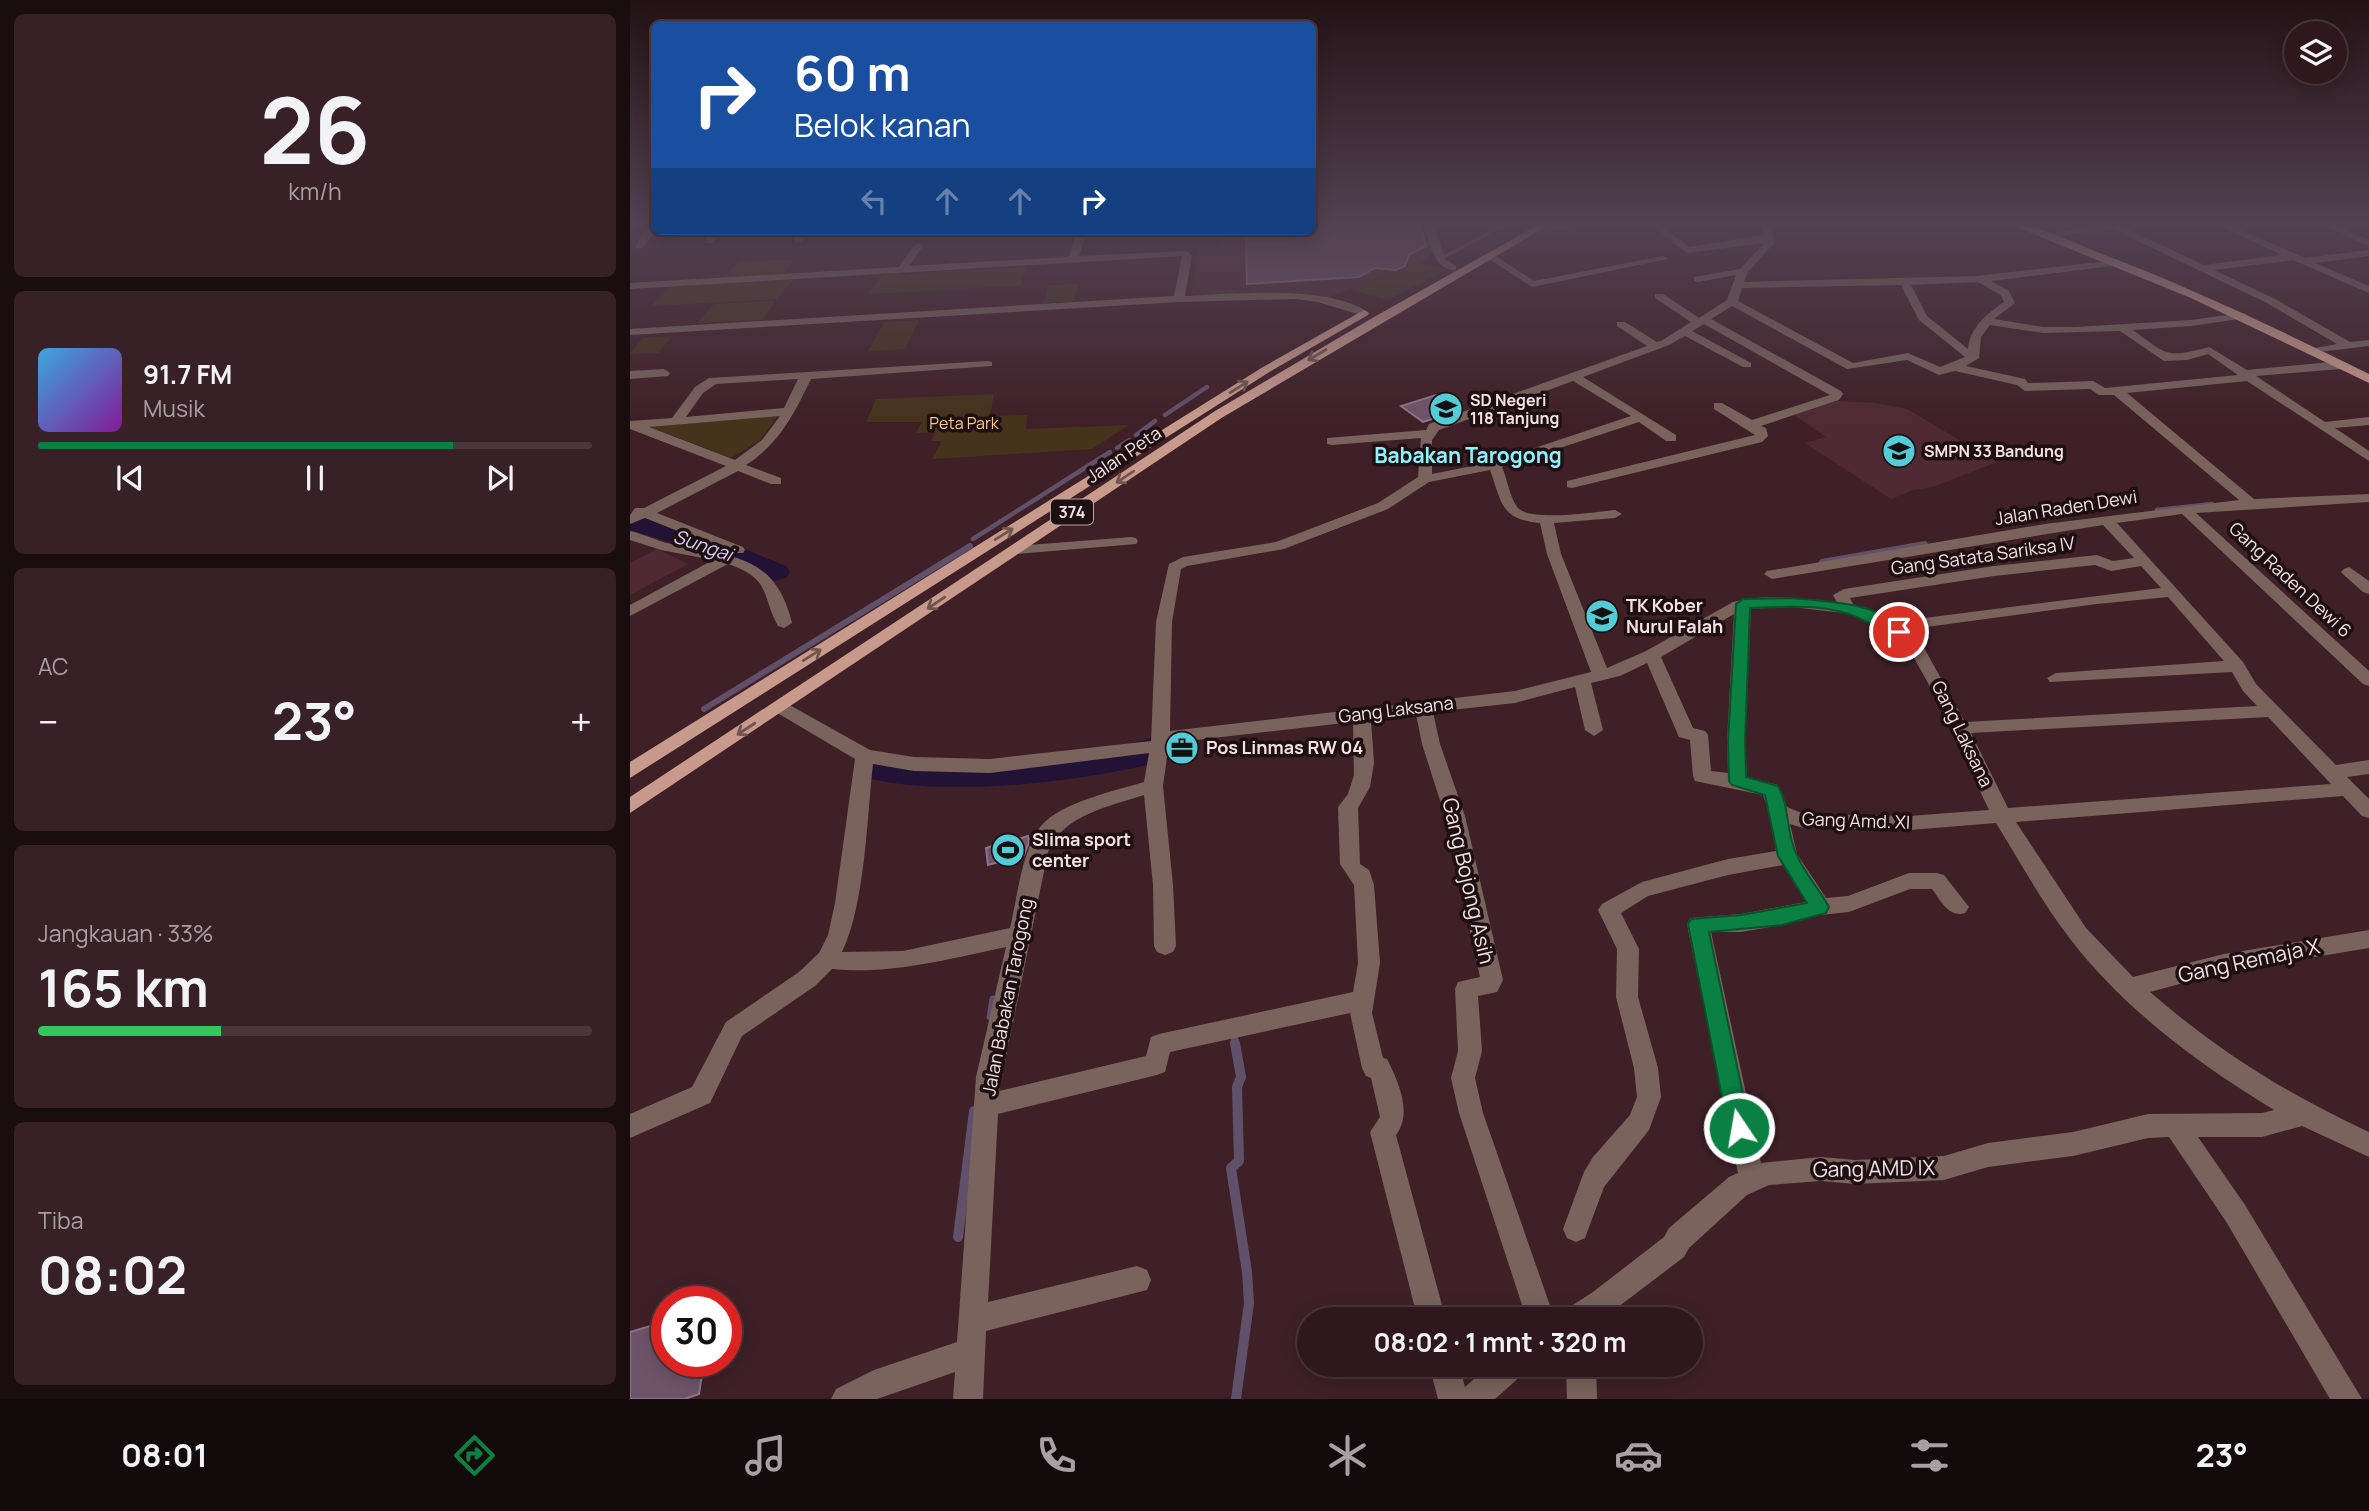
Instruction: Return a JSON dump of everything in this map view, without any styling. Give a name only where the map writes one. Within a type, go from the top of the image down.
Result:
[{"type":"main road","name":"Jalan Peta","points":[[631,769],[1203,410],[1364,313],[1408,290]]},
{"type":"main road","name":"Jalan Peta","points":[[630,806],[1219,414],[1378,318],[1430,290]]},
{"type":"main road","points":[[2182,290],[2242,316],[2369,379]]},
{"type":"main road","points":[[1203,410],[1219,414]]},
{"type":"street","points":[[1179,299],[1181,290]]},
{"type":"street","points":[[1425,479],[1428,434],[1434,427],[1656,346],[1732,302],[1738,290]]},
{"type":"street","points":[[1908,290],[1923,318],[1973,358]]},
{"type":"street","points":[[1973,358],[1975,337],[1988,321],[2008,306],[2010,301],[2000,290]]},
{"type":"street","points":[[2248,290],[2302,318],[2346,345]]},
{"type":"street","points":[[1659,296],[1837,395],[1750,425]]},
{"type":"street","points":[[630,332],[1179,299],[1310,297],[1364,313]]},
{"type":"street","points":[[1732,302],[1851,367],[1908,356],[1935,371],[1955,367],[1973,358]]},
{"type":"street","points":[[1988,321],[2043,330],[2191,323],[2242,316]]},
{"type":"street","points":[[1621,324],[1656,346]]},
{"type":"street","points":[[2122,327],[2164,358],[2187,357],[2208,350],[2369,457]]},
{"type":"street","points":[[1684,331],[1748,365]]},
{"type":"street","points":[[2314,351],[2369,343]]},
{"type":"street","points":[[676,421],[699,390],[708,383],[988,363]]},
{"type":"street","points":[[1955,367],[2021,382],[2023,386],[2031,388],[2093,385],[2103,392],[2341,365]]},
{"type":"street","points":[[630,375],[664,373]]},
{"type":"street","points":[[1572,375],[1671,438]]},
{"type":"street","points":[[634,515],[735,466],[769,440],[779,430],[806,376]]},
{"type":"street","points":[[2117,391],[2253,505]]},
{"type":"street","points":[[1572,484],[1760,438],[1761,431],[1718,406]]},
{"type":"street","points":[[630,425],[787,412]]},
{"type":"street","points":[[1165,946],[1163,885],[1153,786],[1159,747],[1164,622],[1176,565],[1279,546],[1383,506],[1425,479],[1494,465],[1641,417]]},
{"type":"street","points":[[2321,426],[2369,421]]},
{"type":"street","points":[[630,425],[776,481]]},
{"type":"street","points":[[1332,441],[1428,434]]},
{"type":"street","points":[[1494,465],[1515,513],[1546,518],[1615,514]]},
{"type":"street","name":"Jalan Raden Dewi","points":[[1772,574],[1878,555],[2185,510],[2368,499]]},
{"type":"street","name":"Gang Raden Dewi 6","points":[[2185,510],[2369,680]]},
{"type":"street","points":[[634,515],[738,550]]},
{"type":"street","points":[[1546,518],[1554,554],[1601,676]]},
{"type":"street","points":[[2106,520],[2237,666],[2249,687],[2369,811]]},
{"type":"street","points":[[630,534],[662,546],[746,566],[761,576],[779,603],[784,624]]},
{"type":"street","points":[[1015,550],[1131,541]]},
{"type":"street","points":[[630,611],[725,559]]},
{"type":"street","name":"Gang Satata Sariksa IV","points":[[1848,609],[1841,595],[2097,560],[2111,566],[2144,561]]},
{"type":"street","points":[[2349,572],[2369,589]]},
{"type":"street","points":[[1891,627],[2097,599],[2172,592]]},
{"type":"street","name":"Gang Laksana","points":[[865,756],[946,766],[990,766],[1159,747],[1361,714],[1515,697],[1601,676],[1652,655],[1743,604],[1791,602],[1848,609],[1891,627],[1915,646],[1960,728],[2002,817],[2078,934],[2129,988],[2174,1027],[2241,1077],[2303,1114],[2369,1145]]},
{"type":"street","points":[[1652,655],[1676,706],[1685,733],[1699,735],[1702,776],[1738,781],[1737,741],[1743,604]]},
{"type":"street","points":[[2056,678],[2237,666]]},
{"type":"street","points":[[1582,681],[1594,730]]},
{"type":"street","points":[[630,1126],[701,1095],[734,1029],[807,979],[827,959],[839,935],[846,903],[865,756],[780,707]]},
{"type":"street","name":"Gang Bojong Asih","points":[[1423,707],[1431,744],[1455,816],[1492,979],[1489,985],[1466,989],[1470,1051],[1463,1077],[1471,1113],[1537,1307]]},
{"type":"street","points":[[1960,728],[2274,711]]},
{"type":"street","points":[[1361,714],[1366,759],[1358,797],[1348,807],[1350,864],[1354,872],[1362,876],[1364,885],[1369,962],[1361,1013],[1374,1068],[1379,1067],[1392,1116],[1391,1123],[1383,1132],[1429,1307]]},
{"type":"street","points":[[2333,772],[2369,767]]},
{"type":"street","name":"Gang Amd. XI","points":[[1738,781],[1771,790],[1780,812],[1793,819],[1819,822],[1909,823],[2350,789]]},
{"type":"street","name":"Jalan Babakan Tarogong","points":[[968,1399],[988,1077],[1038,852],[1051,827],[1082,811],[1153,786]]},
{"type":"street","points":[[1780,812],[1783,842],[1788,856],[1819,907]]},
{"type":"street","points":[[1576,1229],[1601,1166],[1640,1122],[1649,1097],[1646,1068],[1627,997],[1628,949],[1609,910],[1642,890],[1728,867],[1788,856]]},
{"type":"street","points":[[1752,1179],[1698,924],[1741,923],[1782,917],[1819,907],[1849,904],[1909,881],[1937,881],[1958,907]]},
{"type":"street","points":[[827,959],[854,962],[903,960],[1020,935]]},
{"type":"street","name":"Gang Remaja X","points":[[2129,988],[2224,963],[2369,939]]},
{"type":"street","points":[[987,1105],[1157,1064],[1158,1044],[1363,1000]]},
{"type":"street","name":"Gang AMD IX","points":[[1594,1307],[1674,1247],[1679,1238],[1728,1194],[1752,1179],[1790,1170],[1855,1172],[1944,1168],[1987,1155],[2073,1144],[2148,1126],[2262,1125],[2303,1114]]},
{"type":"street","points":[[2176,1127],[2236,1214],[2347,1399]]},
{"type":"street","points":[[972,1320],[1137,1280]]},
{"type":"street","points":[[846,1399],[874,1385],[971,1352]]},
{"type":"street","points":[[1447,1377],[1453,1399]]},
{"type":"street","points":[[1473,1399],[1498,1377]]},
{"type":"street","points":[[1581,1377],[1582,1399]]},
{"type":"shaded area","points":[[1191,290],[1347,290],[1325,299],[1296,294],[1252,295],[1250,292],[1190,297]]},
{"type":"shaded area","name":"SMPN 33 Bandung","points":[[1837,401],[1875,403],[1907,409],[1997,462],[1933,487],[1913,490],[1891,499],[1805,443],[1826,437],[1794,415]]},
{"type":"shaded area","points":[[657,549],[688,564],[630,595],[630,563]]},
{"type":"green space","points":[[667,290],[784,290],[777,299],[651,306]]},
{"type":"green space","points":[[872,290],[939,290],[869,294]]},
{"type":"green space","points":[[1047,290],[1077,290],[1073,301],[1043,303]]},
{"type":"green space","points":[[1351,290],[1407,290],[1388,300]]},
{"type":"green space","points":[[776,301],[762,320],[697,323],[714,304]]},
{"type":"green space","points":[[919,320],[905,349],[868,351],[884,322]]},
{"type":"green space","points":[[672,336],[658,353],[630,354],[642,338]]},
{"type":"green space","name":"Peta Park","points":[[994,394],[990,416],[1027,415],[1026,429],[1129,425],[1092,449],[932,459],[942,441],[931,441],[935,432],[916,433],[922,422],[866,422],[876,399]]},
{"type":"green space","points":[[778,415],[760,440],[731,458],[650,427]]},
{"type":"building","name":"SD Negeri 118 Tanjung","points":[[1436,395],[1458,411],[1423,422],[1401,406]]},
{"type":"building","name":"Slima sport center","points":[[1028,836],[1029,842],[1024,855],[988,865],[986,848]]},
{"type":"building","points":[[651,1326],[651,1377],[702,1377],[699,1394],[685,1399],[630,1399],[630,1332]]},
{"type":"waterway","points":[[1165,415],[1207,387]]},
{"type":"waterway","points":[[1136,435],[1155,421]]},
{"type":"waterway","points":[[1117,448],[1129,440]]},
{"type":"waterway","points":[[973,539],[1110,452]]},
{"type":"waterway","points":[[2157,510],[2212,504]]},
{"type":"waterway","name":"Sungai","points":[[630,521],[712,546],[775,572]]},
{"type":"waterway","points":[[1822,562],[1925,544]]},
{"type":"waterway","points":[[704,709],[970,546]]},
{"type":"waterway","points":[[873,767],[943,773],[1012,771],[1123,758],[1161,749],[1167,742]]},
{"type":"waterway","points":[[990,1017],[993,999]]},
{"type":"waterway","points":[[1233,1030],[1236,1045]]},
{"type":"waterway","points":[[1235,1043],[1241,1077],[1237,1087],[1239,1161],[1231,1168],[1247,1272],[1249,1303],[1236,1399]]},
{"type":"waterway","points":[[958,1237],[974,1111]]},
{"type":"place","name":"SD Negeri 118 Tanjung","points":[[1446,409]]},
{"type":"place","name":"SMPN 33 Bandung","points":[[1899,451]]},
{"type":"place","name":"TK Kober Nurul Falah","points":[[1602,616]]},
{"type":"place","name":"Pos Linmas RW 04","points":[[1182,748]]},
{"type":"place","name":"Slima sport center","points":[[1008,850]]},
{"type":"district","name":"Babakan Tarogong","points":[[1468,456]]},
{"type":"route","points":[[1739,1128],[1698,924],[1741,923],[1782,917],[1819,907],[1788,856],[1783,842],[1780,812],[1772,791],[1738,781],[1736,760],[1743,604],[1791,602],[1848,609],[1882,621],[1899,632]]}]
